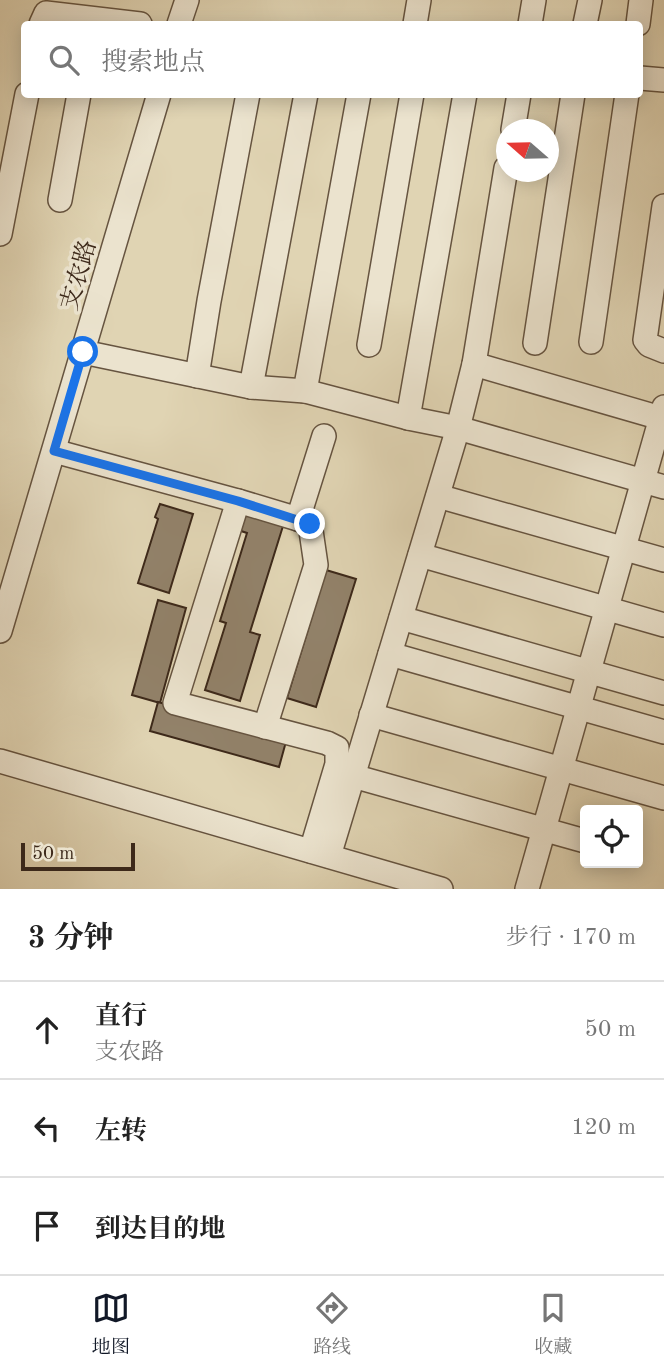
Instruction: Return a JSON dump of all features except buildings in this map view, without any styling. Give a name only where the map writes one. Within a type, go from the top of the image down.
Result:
[{"type":"street","points":[[180,21],[187,0]]},
{"type":"street","points":[[416,21],[419,0]]},
{"type":"street","points":[[530,21],[534,0]]},
{"type":"street","points":[[586,21],[590,0]]},
{"type":"street","points":[[638,21],[641,0]]},
{"type":"street","points":[[42,21],[46,13],[87,21]]},
{"type":"street","points":[[643,78],[664,80]]},
{"type":"street","points":[[0,234],[26,98]]},
{"type":"street","points":[[60,200],[78,98]]},
{"type":"street","name":"支农路","points":[[0,631],[158,98]]},
{"type":"street","points":[[197,376],[247,98]]},
{"type":"street","points":[[251,387],[305,98]]},
{"type":"street","points":[[305,391],[358,98]]},
{"type":"street","points":[[369,345],[411,98]]},
{"type":"street","points":[[408,418],[464,98]]},
{"type":"street","points":[[515,119],[518,98]]},
{"type":"street","points":[[535,343],[572,98]]},
{"type":"street","points":[[591,342],[626,98]]},
{"type":"street","points":[[320,854],[353,776],[458,428],[474,364],[504,182]]},
{"type":"street","points":[[664,206],[645,340],[649,345],[664,351]]},
{"type":"street","points":[[83,352],[251,387],[305,391],[458,428],[654,484]]},
{"type":"street","points":[[474,364],[663,415],[654,484],[624,548],[527,889]]},
{"type":"street","points":[[298,519],[324,436]]},
{"type":"street","points":[[54,451],[238,501],[310,524],[316,565],[265,727]]},
{"type":"street","points":[[438,496],[664,560]]},
{"type":"street","points":[[238,501],[175,703],[327,743],[337,748],[337,764],[320,854]]},
{"type":"street","points":[[420,555],[664,625]]},
{"type":"street","points":[[401,618],[664,693]]},
{"type":"street","points":[[390,654],[664,732]]},
{"type":"street","points":[[371,715],[664,797]]},
{"type":"street","points":[[0,761],[441,889]]},
{"type":"street","points":[[353,776],[580,840]]},
{"type":"route","points":[[83,352],[54,451],[238,501],[310,524]]}]
